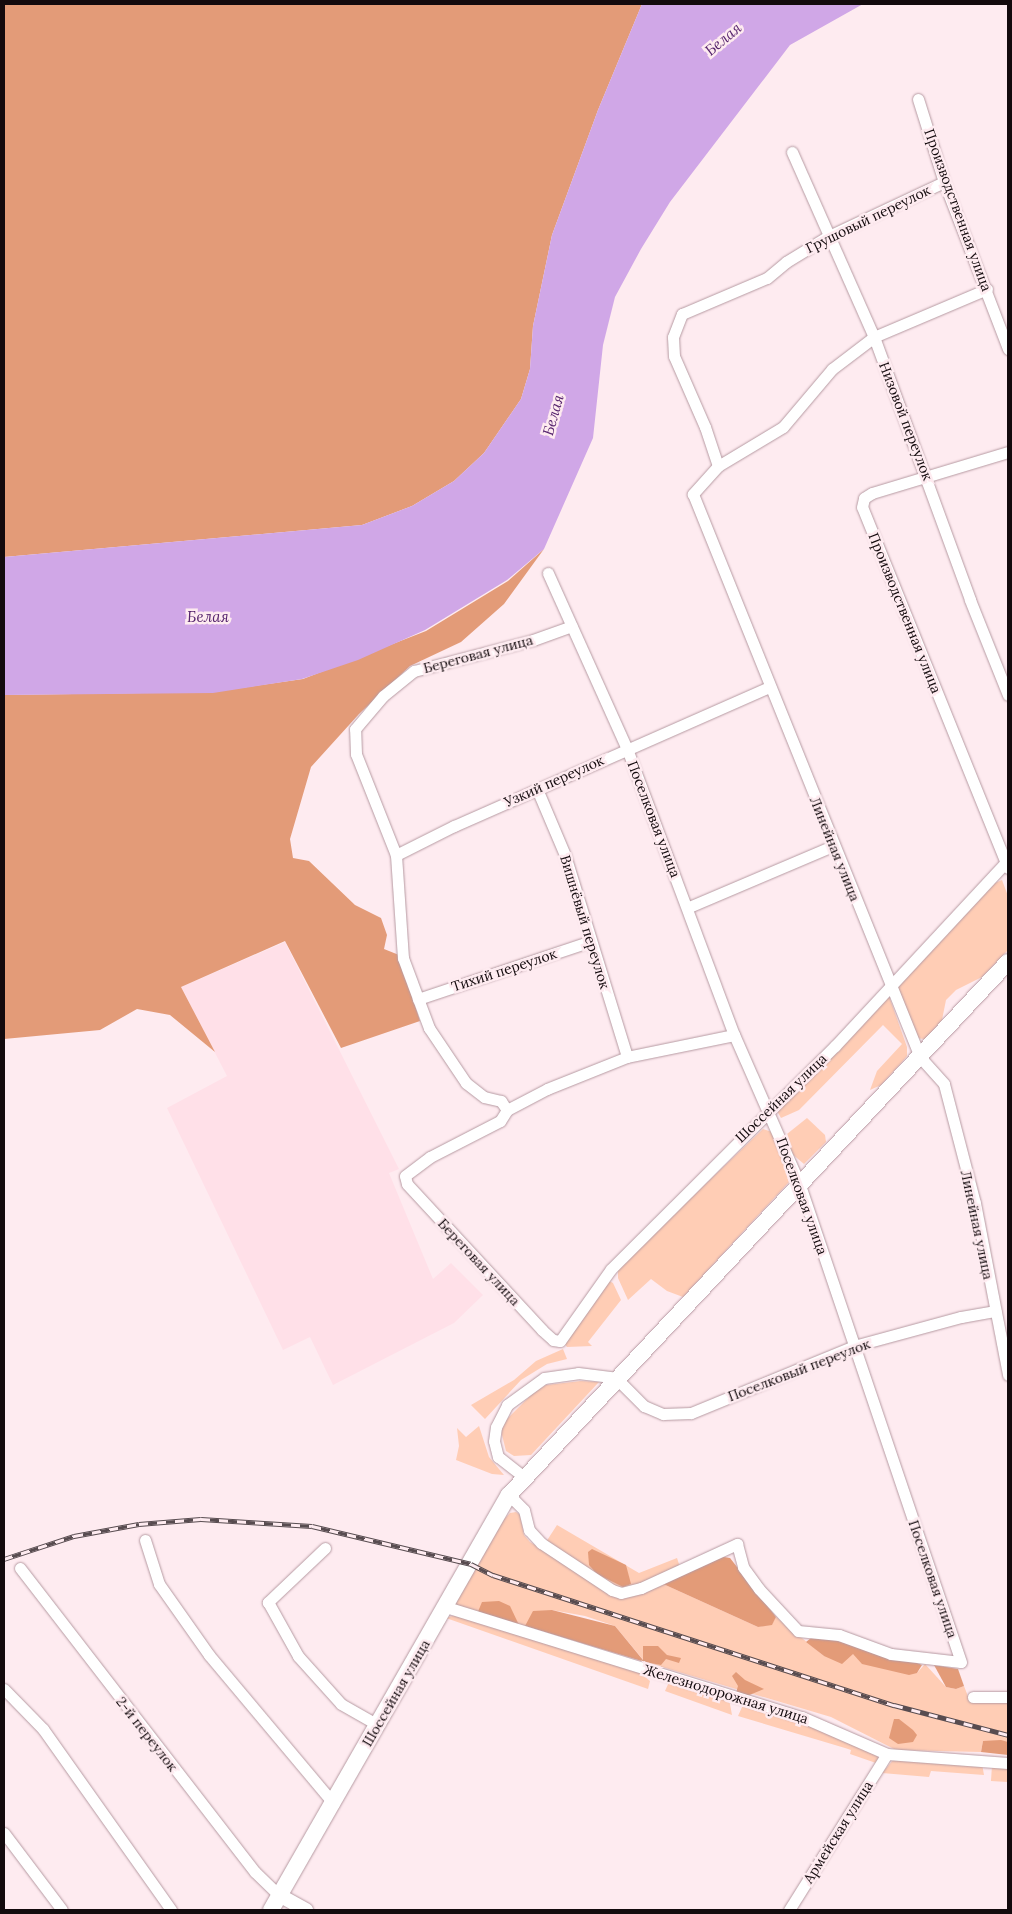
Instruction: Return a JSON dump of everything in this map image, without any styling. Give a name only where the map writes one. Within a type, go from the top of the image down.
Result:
[{"type":"main road","name":"Шоссейная улица","points":[[271,1910],[334,1804],[509,1495],[616,1378],[800,1185],[1008,962]]},
{"type":"street","name":"Производственная улица","points":[[918,99],[944,182],[987,289],[1008,349]]},
{"type":"street","name":"Низовой переулок","points":[[792,152],[874,337],[927,475],[970,600],[1008,695]]},
{"type":"street","name":"Грушовый переулок","points":[[718,466],[705,427],[674,356],[673,336],[682,314],[767,278],[786,262],[828,236],[944,182]]},
{"type":"street","points":[[718,466],[784,427],[832,369],[874,337],[987,289]]},
{"type":"street","name":"Производственная улица","points":[[1008,452],[872,493],[864,498],[862,507],[1008,863]]},
{"type":"street","name":"Линейная улица","points":[[718,466],[693,494],[769,688],[920,1057],[944,1084],[975,1203],[1008,1375]]},
{"type":"street","name":"Поселковая улица","points":[[509,1495],[524,1510],[529,1530],[541,1543],[612,1590],[621,1593],[641,1588],[737,1544],[743,1567],[759,1589],[798,1631],[839,1635],[901,1656],[961,1662],[800,1185],[769,1109],[734,1035],[689,907],[627,749],[548,573]]},
{"type":"street","name":"Береговая улица","points":[[560,1341],[553,1340],[542,1330],[407,1184],[405,1176],[430,1157],[500,1121],[507,1110],[501,1101],[484,1097],[466,1083],[429,1028],[403,958],[396,855],[356,754],[355,729],[383,696],[414,671],[533,640],[572,626]]},
{"type":"street","name":"Узкий переулок","points":[[396,855],[537,789],[769,688]]},
{"type":"street","name":"Вишнёвый переулок","points":[[537,789],[565,855],[590,942],[627,1057]]},
{"type":"street","points":[[689,907],[833,846]]},
{"type":"street","name":"Шоссейная улица","points":[[560,1341],[611,1269],[892,986],[1008,863]]},
{"type":"street","name":"Тихий переулок","points":[[418,998],[590,942]]},
{"type":"street","points":[[507,1110],[547,1089],[627,1057],[734,1035]]},
{"type":"street","name":"Поселковый переулок","points":[[616,1378],[644,1406],[663,1414],[691,1413],[854,1346],[961,1317],[995,1311]]},
{"type":"street","points":[[524,1477],[498,1457],[494,1441],[496,1426],[508,1406],[544,1378],[578,1373],[616,1378]]},
{"type":"street","points":[[145,1540],[159,1584],[204,1647],[334,1804]]},
{"type":"street","points":[[325,1548],[268,1602],[298,1656],[341,1704],[378,1725]]},
{"type":"street","name":"2-й переулок","points":[[20,1568],[255,1872],[280,1894]]},
{"type":"street","name":"Железнодорожная улица","points":[[446,1607],[802,1717],[887,1754],[1008,1763]]},
{"type":"street","points":[[4,1690],[43,1729],[170,1910]]},
{"type":"street","points":[[973,1697],[1008,1697]]},
{"type":"street","name":"Армейская улица","points":[[789,1910],[887,1754]]},
{"type":"street","points":[[4,1833],[62,1910]]},
{"type":"street","points":[[280,1894],[306,1910]]},
{"type":"shaded area","points":[[4,4],[642,4],[598,110],[552,235],[533,326],[530,369],[521,399],[484,453],[454,481],[412,506],[362,525],[4,557]]},
{"type":"shaded area","points":[[544,549],[504,604],[461,642],[410,666],[359,714],[311,767],[290,839],[293,858],[309,861],[355,905],[381,918],[387,935],[384,949],[399,955],[420,1021],[341,1048],[285,941],[181,987],[215,1052],[170,1015],[137,1009],[100,1030],[4,1039],[4,695],[213,692],[303,679],[426,631],[508,581]]},
{"type":"shaded area","points":[[1002,880],[1008,896],[1008,950],[982,977],[956,990],[946,1000],[942,1020],[925,1039],[914,1038],[898,991],[898,984],[995,883]]},
{"type":"shaded area","points":[[285,942],[399,1169],[389,1173],[433,1279],[451,1263],[483,1295],[454,1323],[333,1385],[310,1337],[283,1350],[167,1108],[227,1076],[181,987]]},
{"type":"shaded area","points":[[889,996],[907,1047],[907,1056],[902,1062],[881,1085],[870,1090],[877,1071],[902,1044],[883,1025],[799,1110],[781,1118],[777,1111]]},
{"type":"shaded area","points":[[807,1118],[825,1135],[826,1142],[804,1164],[791,1153],[787,1134]]},
{"type":"shaded area","points":[[763,1129],[772,1132],[790,1175],[789,1182],[683,1297],[667,1291],[651,1279],[628,1300],[618,1278],[618,1268]]},
{"type":"shaded area","points":[[609,1281],[613,1283],[621,1300],[588,1342],[592,1346],[567,1347],[564,1343]]},
{"type":"shaded area","points":[[563,1349],[567,1359],[547,1364],[521,1380],[485,1419],[471,1405],[514,1380],[536,1361]]},
{"type":"shaded area","points":[[581,1381],[599,1382],[531,1455],[514,1456],[506,1451],[501,1431],[506,1420],[533,1393],[546,1385]]},
{"type":"shaded area","points":[[479,1426],[489,1457],[504,1475],[492,1474],[456,1460],[459,1446],[457,1428],[466,1437]]},
{"type":"shaded area","points":[[516,1512],[520,1515],[524,1535],[530,1542],[614,1593],[661,1583],[758,1627],[772,1624],[776,1617],[824,1656],[853,1654],[917,1673],[925,1664],[946,1687],[956,1689],[964,1686],[969,1699],[1008,1700],[1008,1742],[983,1741],[981,1752],[896,1750],[831,1717],[645,1662],[615,1626],[585,1616],[552,1610],[525,1626],[456,1606],[454,1603],[504,1519],[510,1513]]},
{"type":"shaded area","points":[[557,1525],[639,1573],[677,1558],[680,1567],[626,1589],[617,1589],[546,1542]]},
{"type":"shaded area","points":[[592,1549],[626,1565],[631,1584],[623,1587],[597,1574],[589,1565],[588,1552]]},
{"type":"shaded area","points":[[718,1556],[730,1558],[776,1617],[772,1625],[758,1627],[661,1583]]},
{"type":"shaded area","points":[[499,1601],[510,1606],[519,1625],[477,1614],[482,1602]]},
{"type":"shaded area","points":[[552,1610],[615,1626],[643,1660],[643,1646],[658,1646],[667,1655],[681,1658],[679,1663],[666,1659],[661,1665],[645,1662],[525,1626],[533,1611]]},
{"type":"shaded area","points":[[455,1615],[639,1672],[650,1681],[648,1689],[446,1618]]},
{"type":"shaded area","points":[[823,1637],[922,1665],[917,1673],[909,1675],[862,1664],[853,1654],[842,1664],[824,1656],[806,1642],[811,1638]]},
{"type":"shaded area","points":[[934,1665],[958,1669],[964,1686],[956,1689],[946,1687]]},
{"type":"shaded area","points":[[736,1672],[745,1680],[764,1689],[747,1696],[736,1693],[738,1686],[732,1676]]},
{"type":"shaded area","points":[[670,1680],[729,1699],[732,1715],[665,1691]]},
{"type":"shaded area","points":[[743,1705],[802,1722],[877,1755],[879,1761],[876,1763],[850,1754],[851,1750],[738,1716]]},
{"type":"shaded area","points":[[894,1719],[899,1719],[913,1730],[917,1735],[913,1742],[898,1744],[889,1738]]},
{"type":"shaded area","points":[[1001,1740],[1008,1742],[1008,1755],[981,1752],[983,1741]]},
{"type":"shaded area","points":[[894,1759],[982,1764],[984,1775],[931,1771],[929,1777],[882,1773]]},
{"type":"shaded area","points":[[992,1766],[1008,1767],[1007,1782],[991,1781]]},
{"type":"water","name":"Белая","points":[[642,4],[863,4],[790,45],[670,202],[641,249],[615,297],[603,345],[593,438],[544,549],[507,580],[425,630],[358,660],[302,679],[213,693],[4,695],[4,557],[362,525],[412,506],[454,481],[484,453],[521,399],[530,369],[533,326],[552,235],[598,110]]},
{"type":"railway","points":[[4,1559],[74,1536],[139,1524],[201,1519],[312,1526],[471,1564],[493,1575],[894,1705],[1008,1735]]}]
